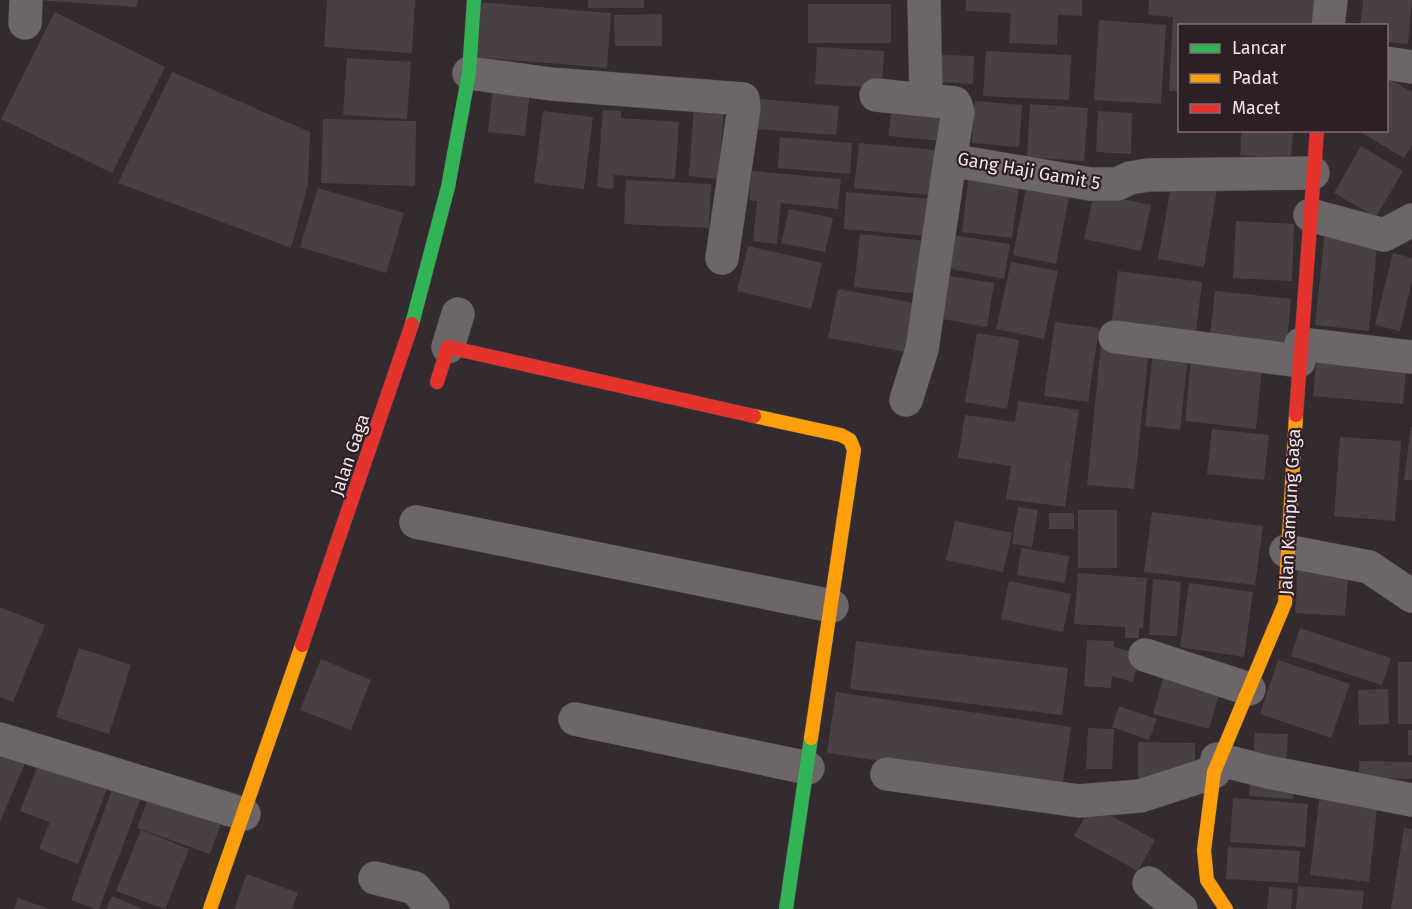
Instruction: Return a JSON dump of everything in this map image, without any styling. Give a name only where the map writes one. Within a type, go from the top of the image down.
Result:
[{"type":"street","name":"Jalan Gaga","points":[[210,909],[404,352],[448,187],[469,73],[474,0]]},
{"type":"street","points":[[924,0],[926,99]]},
{"type":"street","points":[[1328,24],[1331,0]]},
{"type":"street","points":[[1388,63],[1412,67]]},
{"type":"street","points":[[469,73],[551,84],[743,99],[744,108],[722,258]]},
{"type":"street","name":"Gang Haji Gamit 5","points":[[876,96],[926,99],[955,104],[958,112],[950,160],[1090,184],[1117,184],[1148,174],[1313,173]]},
{"type":"street","name":"Jalan Kampung Gaga","points":[[1226,909],[1207,880],[1204,850],[1215,765],[1285,603],[1286,551],[1317,132]]},
{"type":"street","points":[[906,400],[922,348],[950,160]]},
{"type":"street","points":[[1310,215],[1384,235],[1412,220]]},
{"type":"street","points":[[437,382],[458,314]]},
{"type":"street","points":[[1115,337],[1300,353],[1412,357]]},
{"type":"street","points":[[448,347],[841,435],[850,440],[854,450],[786,909]]},
{"type":"street","points":[[416,522],[832,606]]},
{"type":"street","points":[[1286,551],[1369,567],[1412,596]]},
{"type":"street","points":[[1146,655],[1249,689]]},
{"type":"street","points":[[575,718],[808,768]]},
{"type":"street","points":[[0,739],[244,814]]},
{"type":"street","points":[[887,774],[1079,801],[1140,796],[1215,765],[1268,772],[1412,800]]},
{"type":"street","points":[[375,878],[415,888],[433,909]]},
{"type":"street","points":[[1149,883],[1181,909]]},
{"type":"building","points":[[36,0],[138,0],[137,7]]},
{"type":"building","points":[[327,0],[415,0],[412,53],[324,47]]},
{"type":"building","points":[[588,0],[644,0],[644,8],[588,8]]},
{"type":"building","points":[[966,0],[1082,0],[1082,16],[1058,15],[1057,45],[1009,43],[1011,13],[966,11]]},
{"type":"building","points":[[1149,0],[1317,0],[1316,24],[1178,24],[1178,91],[1169,91],[1173,17],[1148,15]]},
{"type":"building","points":[[1363,0],[1412,0],[1408,44],[1388,42],[1388,24],[1360,24]]},
{"type":"building","points":[[479,2],[611,13],[607,68],[474,57]]},
{"type":"building","points":[[808,4],[891,4],[891,43],[808,43]]},
{"type":"building","points":[[55,12],[165,67],[112,173],[1,119]]},
{"type":"building","points":[[662,14],[662,46],[615,46],[614,15]]},
{"type":"building","points":[[1099,20],[1166,25],[1161,104],[1094,100]]},
{"type":"building","points":[[817,47],[884,51],[882,88],[815,84]]},
{"type":"building","points":[[986,51],[1071,55],[1069,100],[983,96]]},
{"type":"building","points":[[939,55],[974,56],[973,84],[938,82]]},
{"type":"building","points":[[347,58],[411,62],[407,119],[343,115]]},
{"type":"building","points":[[172,72],[310,132],[308,184],[291,248],[118,183]]},
{"type":"building","points":[[1388,78],[1412,92],[1412,145],[1404,158],[1360,132],[1388,132]]},
{"type":"building","points":[[493,87],[530,91],[525,136],[488,132]]},
{"type":"building","points":[[759,99],[839,106],[836,135],[756,129]]},
{"type":"building","points":[[975,101],[1022,105],[1019,147],[972,143]]},
{"type":"building","points":[[892,102],[944,107],[941,141],[889,136]]},
{"type":"building","points":[[1030,104],[1088,108],[1084,161],[1027,157]]},
{"type":"building","points":[[694,105],[724,108],[718,179],[689,176]]},
{"type":"building","points":[[603,110],[621,111],[621,118],[679,122],[675,179],[614,175],[613,189],[597,187]]},
{"type":"building","points":[[543,111],[593,117],[584,189],[534,183]]},
{"type":"building","points":[[1098,111],[1132,113],[1131,154],[1096,152]]},
{"type":"building","points":[[323,119],[416,121],[415,186],[321,183]]},
{"type":"building","points":[[1242,132],[1293,132],[1291,158],[1240,155]]},
{"type":"building","points":[[780,137],[852,143],[850,174],[778,168]]},
{"type":"building","points":[[859,143],[936,150],[932,195],[854,188]]},
{"type":"building","points":[[1361,146],[1403,171],[1376,217],[1334,193]]},
{"type":"building","points":[[970,166],[1021,173],[1012,238],[962,232]]},
{"type":"building","points":[[752,171],[841,179],[838,209],[781,203],[777,244],[753,241],[757,201],[749,200]]},
{"type":"building","points":[[1028,178],[1071,187],[1056,264],[1013,255]]},
{"type":"building","points":[[626,180],[711,184],[709,228],[624,224]]},
{"type":"building","points":[[1172,181],[1217,189],[1204,267],[1158,259]]},
{"type":"building","points":[[318,188],[404,213],[386,273],[300,247]]},
{"type":"building","points":[[846,192],[931,199],[928,236],[844,229]]},
{"type":"building","points":[[1094,193],[1151,205],[1141,251],[1084,239]]},
{"type":"building","points":[[789,209],[833,218],[825,252],[781,243]]},
{"type":"building","points":[[1236,221],[1294,224],[1292,281],[1233,278]]},
{"type":"building","points":[[1325,230],[1378,235],[1369,331],[1315,325]]},
{"type":"building","points":[[860,234],[927,241],[920,294],[854,287]]},
{"type":"building","points":[[953,235],[1010,244],[1004,279],[947,268]]},
{"type":"building","points":[[748,246],[822,263],[811,309],[737,291]]},
{"type":"building","points":[[1393,253],[1412,258],[1412,280],[1400,331],[1375,325]]},
{"type":"building","points":[[1011,262],[1058,271],[1044,339],[996,329]]},
{"type":"building","points":[[1118,271],[1202,282],[1195,339],[1111,328]]},
{"type":"building","points":[[949,276],[994,283],[987,327],[942,319]]},
{"type":"building","points":[[838,289],[915,303],[906,352],[828,338]]},
{"type":"building","points":[[1215,291],[1291,299],[1286,352],[1209,344]]},
{"type":"building","points":[[1055,322],[1099,328],[1088,402],[1044,396]]},
{"type":"building","points":[[977,333],[1019,340],[1007,409],[965,402]]},
{"type":"building","points":[[1101,344],[1149,349],[1134,489],[1087,485]]},
{"type":"building","points":[[1153,352],[1188,356],[1180,430],[1145,426]]},
{"type":"building","points":[[1317,354],[1407,363],[1403,404],[1313,396]]},
{"type":"building","points":[[1191,360],[1262,368],[1256,429],[1185,421]]},
{"type":"building","points":[[1018,401],[1079,410],[1065,507],[1006,499],[1011,466],[958,458],[965,415],[1015,422]]},
{"type":"building","points":[[1411,427],[1412,480],[1404,480]]},
{"type":"building","points":[[1212,429],[1269,435],[1264,480],[1207,474]]},
{"type":"building","points":[[1340,437],[1401,441],[1395,521],[1334,516]]},
{"type":"building","points":[[1018,507],[1038,510],[1032,547],[1012,544]]},
{"type":"building","points":[[1078,510],[1117,510],[1117,568],[1078,568]]},
{"type":"building","points":[[1152,512],[1263,526],[1255,585],[1144,572]]},
{"type":"building","points":[[1049,513],[1074,513],[1074,529],[1049,529]]},
{"type":"building","points":[[955,521],[1012,533],[1003,572],[946,560]]},
{"type":"building","points":[[1021,548],[1069,556],[1065,583],[1017,575]]},
{"type":"building","points":[[1298,565],[1349,568],[1345,616],[1295,613]]},
{"type":"building","points":[[1078,573],[1147,578],[1143,628],[1139,628],[1139,638],[1125,638],[1125,627],[1074,624]]},
{"type":"building","points":[[1153,579],[1181,582],[1177,636],[1149,635]]},
{"type":"building","points":[[1009,581],[1071,594],[1063,632],[1001,619]]},
{"type":"building","points":[[1189,583],[1253,592],[1244,657],[1180,647]]},
{"type":"building","points":[[0,607],[45,625],[13,702],[0,697]]},
{"type":"building","points":[[1300,628],[1391,658],[1382,685],[1291,656]]},
{"type":"building","points":[[1087,640],[1114,641],[1114,647],[1140,654],[1133,682],[1112,676],[1111,688],[1084,686]]},
{"type":"building","points":[[856,641],[1068,668],[1062,715],[850,689]]},
{"type":"building","points":[[79,648],[131,665],[109,734],[56,717]]},
{"type":"building","points":[[321,659],[371,680],[351,730],[300,710]]},
{"type":"building","points":[[1278,660],[1350,684],[1331,738],[1260,714]]},
{"type":"building","points":[[1398,662],[1412,662],[1412,724],[1398,724]]},
{"type":"building","points":[[1164,675],[1220,690],[1209,729],[1153,714]]},
{"type":"building","points":[[1388,689],[1389,724],[1359,725],[1358,690]]},
{"type":"building","points":[[836,692],[1071,727],[1062,788],[827,753]]},
{"type":"building","points":[[1119,706],[1157,719],[1149,740],[1112,727]]},
{"type":"building","points":[[1088,728],[1114,729],[1112,769],[1086,769]]},
{"type":"building","points":[[1408,730],[1412,730],[1412,755],[1408,755]]},
{"type":"building","points":[[1255,733],[1288,734],[1286,763],[1253,761]]},
{"type":"building","points":[[1138,742],[1195,743],[1195,779],[1138,778]]},
{"type":"building","points":[[0,755],[28,756],[0,822]]},
{"type":"building","points":[[42,755],[110,781],[78,864],[39,849],[50,822],[20,811]]},
{"type":"building","points":[[1359,761],[1412,762],[1412,779],[1359,777]]},
{"type":"building","points":[[117,776],[145,787],[99,909],[95,909],[71,900]]},
{"type":"building","points":[[1250,778],[1294,781],[1293,799],[1249,796]]},
{"type":"building","points":[[153,787],[225,812],[210,854],[137,828]]},
{"type":"building","points":[[1320,792],[1378,799],[1369,882],[1310,875]]},
{"type":"building","points":[[1233,798],[1308,804],[1305,847],[1230,842]]},
{"type":"building","points":[[1092,805],[1155,840],[1138,871],[1074,836]]},
{"type":"building","points":[[1404,828],[1412,829],[1412,909],[1391,909]]},
{"type":"building","points":[[141,830],[189,849],[165,909],[116,891]]},
{"type":"building","points":[[1228,847],[1300,851],[1298,883],[1226,879]]},
{"type":"building","points":[[247,874],[298,893],[292,909],[234,909]]},
{"type":"building","points":[[1298,886],[1364,891],[1362,909],[1296,909]]},
{"type":"building","points":[[1269,887],[1293,889],[1291,909],[1267,909]]},
{"type":"building","points":[[112,896],[143,909],[106,909]]},
{"type":"building","points":[[18,898],[49,909],[14,909]]},
{"type":"traffic: fast","points":[[412,324],[448,187],[469,73],[474,0]]},
{"type":"traffic: fast","points":[[786,909],[811,738]]},
{"type":"traffic: slow","points":[[1226,909],[1207,880],[1204,850],[1214,772],[1285,603],[1296,415]]},
{"type":"traffic: slow","points":[[754,416],[841,435],[850,440],[854,450],[811,738]]},
{"type":"traffic: slow","points":[[210,909],[302,645]]},
{"type":"traffic: jam","points":[[1296,415],[1317,132]]},
{"type":"traffic: jam","points":[[302,645],[412,324]]},
{"type":"traffic: jam","points":[[437,382],[448,347],[754,416]]}]
